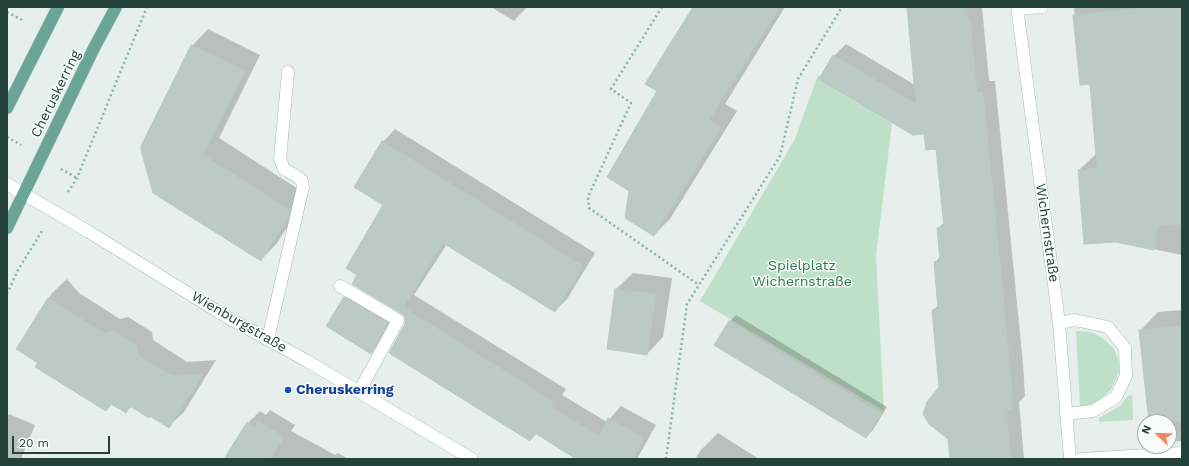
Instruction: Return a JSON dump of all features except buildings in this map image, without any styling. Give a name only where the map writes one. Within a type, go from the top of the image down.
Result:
[{"type":"main road","points":[[7,108],[58,7]]},
{"type":"main road","name":"Cheruskerring","points":[[7,228],[94,48],[116,7]]},
{"type":"street","points":[[1018,8],[1042,7]]},
{"type":"street","name":"Wichernstraße","points":[[1018,8],[1059,323],[1070,459]]},
{"type":"street","points":[[268,340],[303,187],[302,181],[298,177],[284,169],[280,159],[288,72]]},
{"type":"street","name":"Wienburgstraße","points":[[7,184],[56,212],[225,316],[359,392],[472,459]]},
{"type":"street","points":[[340,286],[398,320],[359,392]]},
{"type":"street","points":[[1059,323],[1075,320],[1108,327],[1125,348],[1126,376],[1116,397],[1094,411],[1066,414]]},
{"type":"street","points":[[1081,459],[1182,453]]},
{"type":"path","points":[[7,294],[18,270],[77,178],[148,7]]},
{"type":"path","points":[[662,7],[611,89],[631,103],[588,197],[589,208],[699,285]]},
{"type":"path","points":[[666,459],[687,304],[780,156],[798,79],[842,7]]},
{"type":"path","points":[[7,12],[27,23]]},
{"type":"green space","name":"Spielplatz Wichernstraße","points":[[818,75],[892,123],[876,256],[884,411],[700,301],[795,139]]},
{"type":"green space","points":[[1076,331],[1091,332],[1104,339],[1114,349],[1119,361],[1119,372],[1112,388],[1103,398],[1093,404],[1080,406]]},
{"type":"green space","points":[[1132,395],[1133,420],[1099,422],[1099,418],[1120,406],[1128,396]]},
{"type":"place","name":"Cheruskerring","points":[[288,390]]}]
